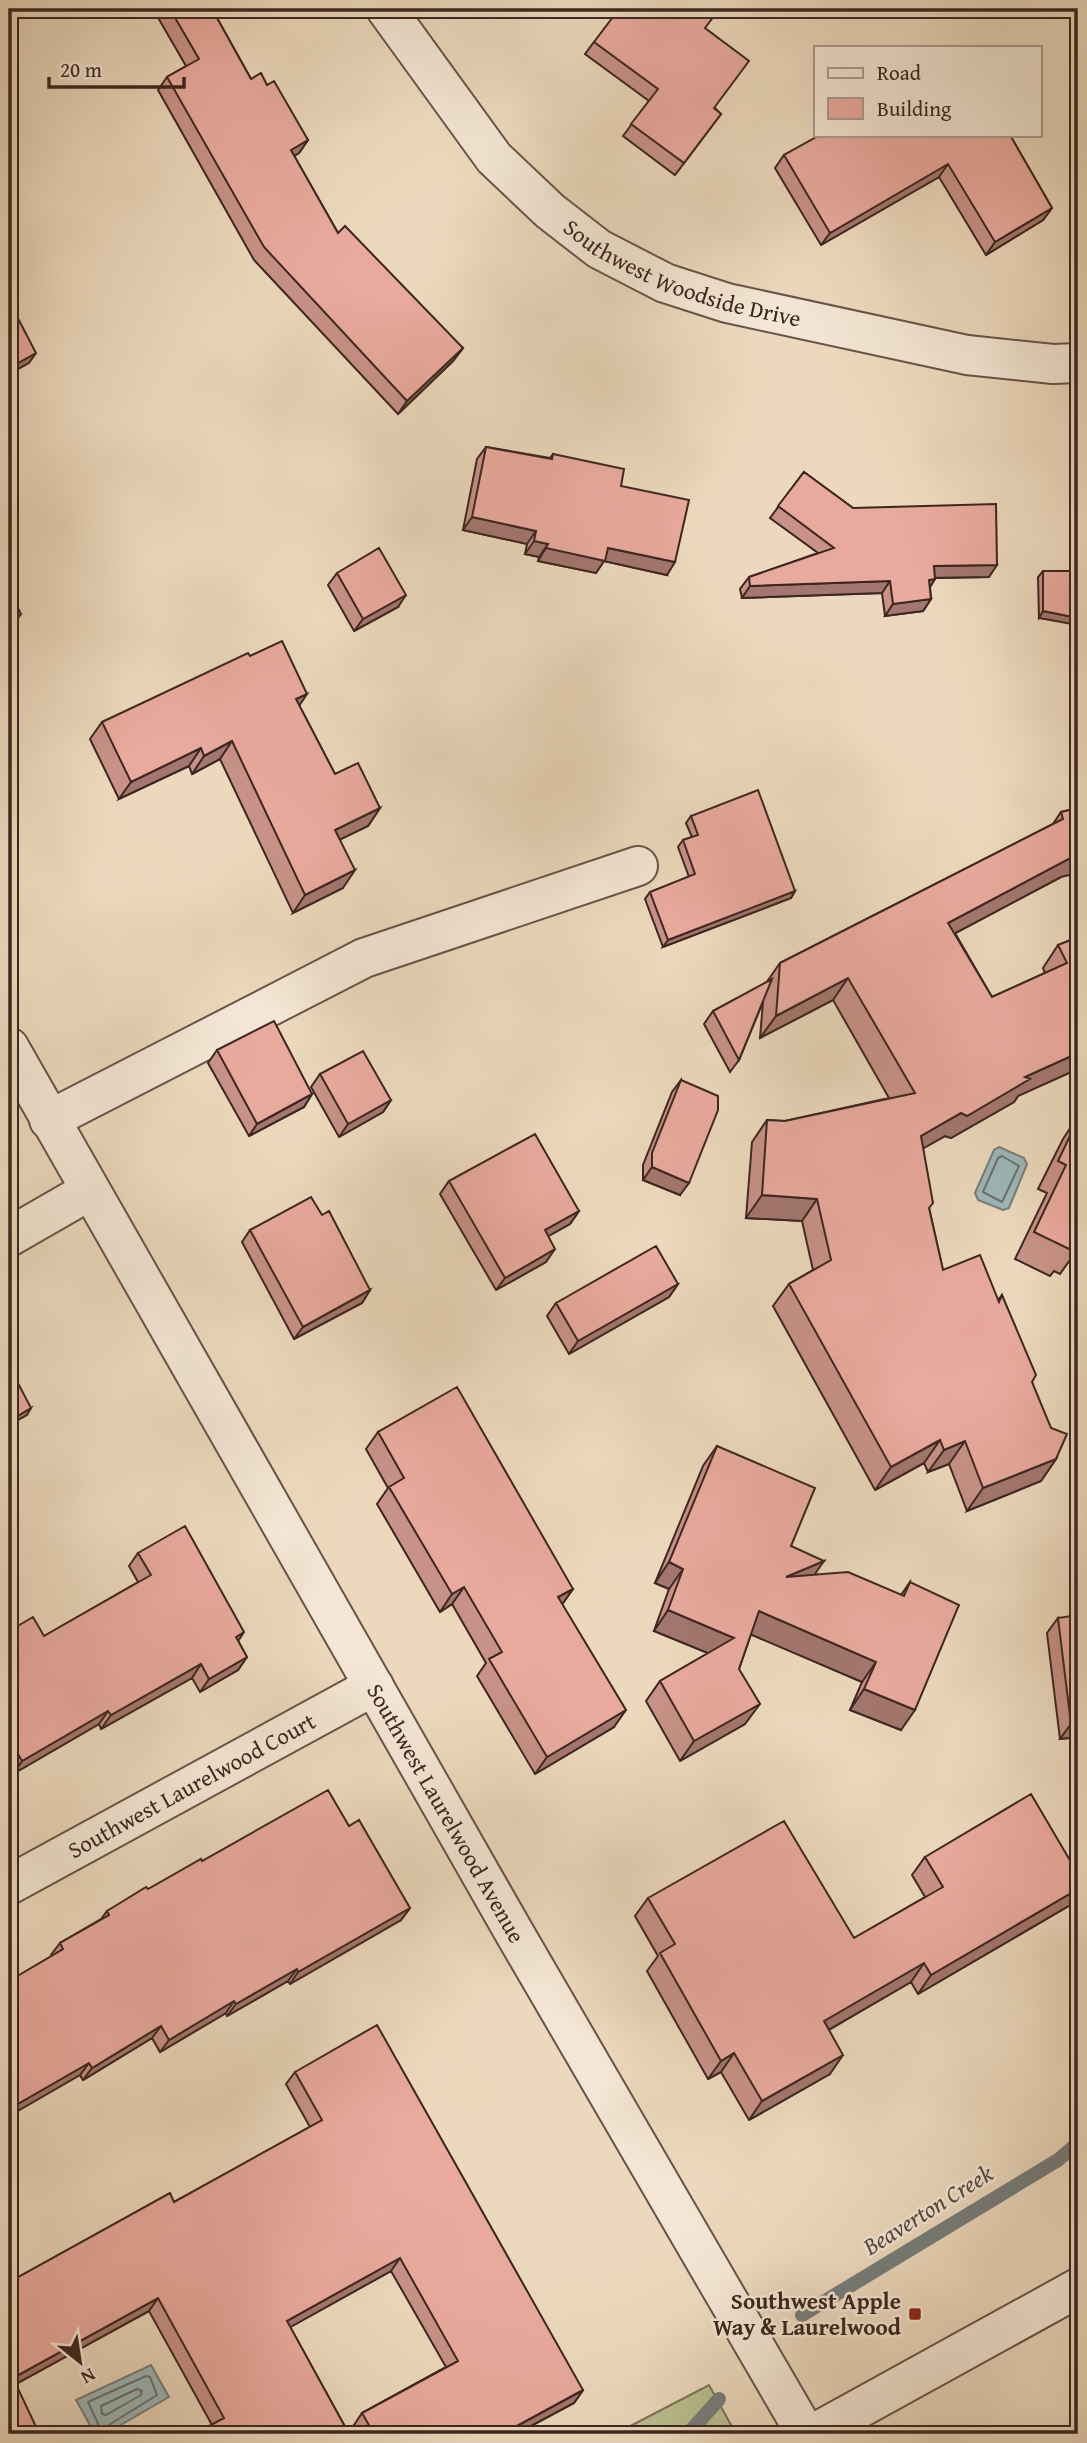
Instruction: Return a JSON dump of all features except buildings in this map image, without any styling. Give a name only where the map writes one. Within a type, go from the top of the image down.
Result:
[{"type":"street","name":"Southwest Woodside Drive","points":[[386,9],[494,158],[551,211],[599,249],[654,277],[727,303],[967,355],[1053,364],[1078,362]]},
{"type":"street","points":[[49,1120],[364,958],[638,866]]},
{"type":"street","name":"Southwest Laurelwood Avenue","points":[[9,1047],[89,1191],[806,2434]]},
{"type":"street","points":[[9,1237],[89,1191]]},
{"type":"street","name":"Southwest Laurelwood Court","points":[[9,1885],[374,1686]]},
{"type":"street","points":[[813,2434],[1078,2288]]},
{"type":"green space","points":[[709,2385],[736,2434],[615,2434]]},
{"type":"water","points":[[999,1147],[1024,1158],[1027,1164],[1009,1208],[1003,1210],[978,1200],[975,1193],[994,1150]]},
{"type":"water","points":[[151,2365],[169,2397],[105,2434],[95,2434],[76,2400]]},
{"type":"waterway","name":"Beaverton Creek","points":[[802,2315],[1058,2160],[1078,2143]]},
{"type":"waterway","name":"Beaverton Creek","points":[[688,2434],[719,2399]]},
{"type":"place","name":"Southwest Apple Way & Laurelwood","points":[[915,2314]]}]
